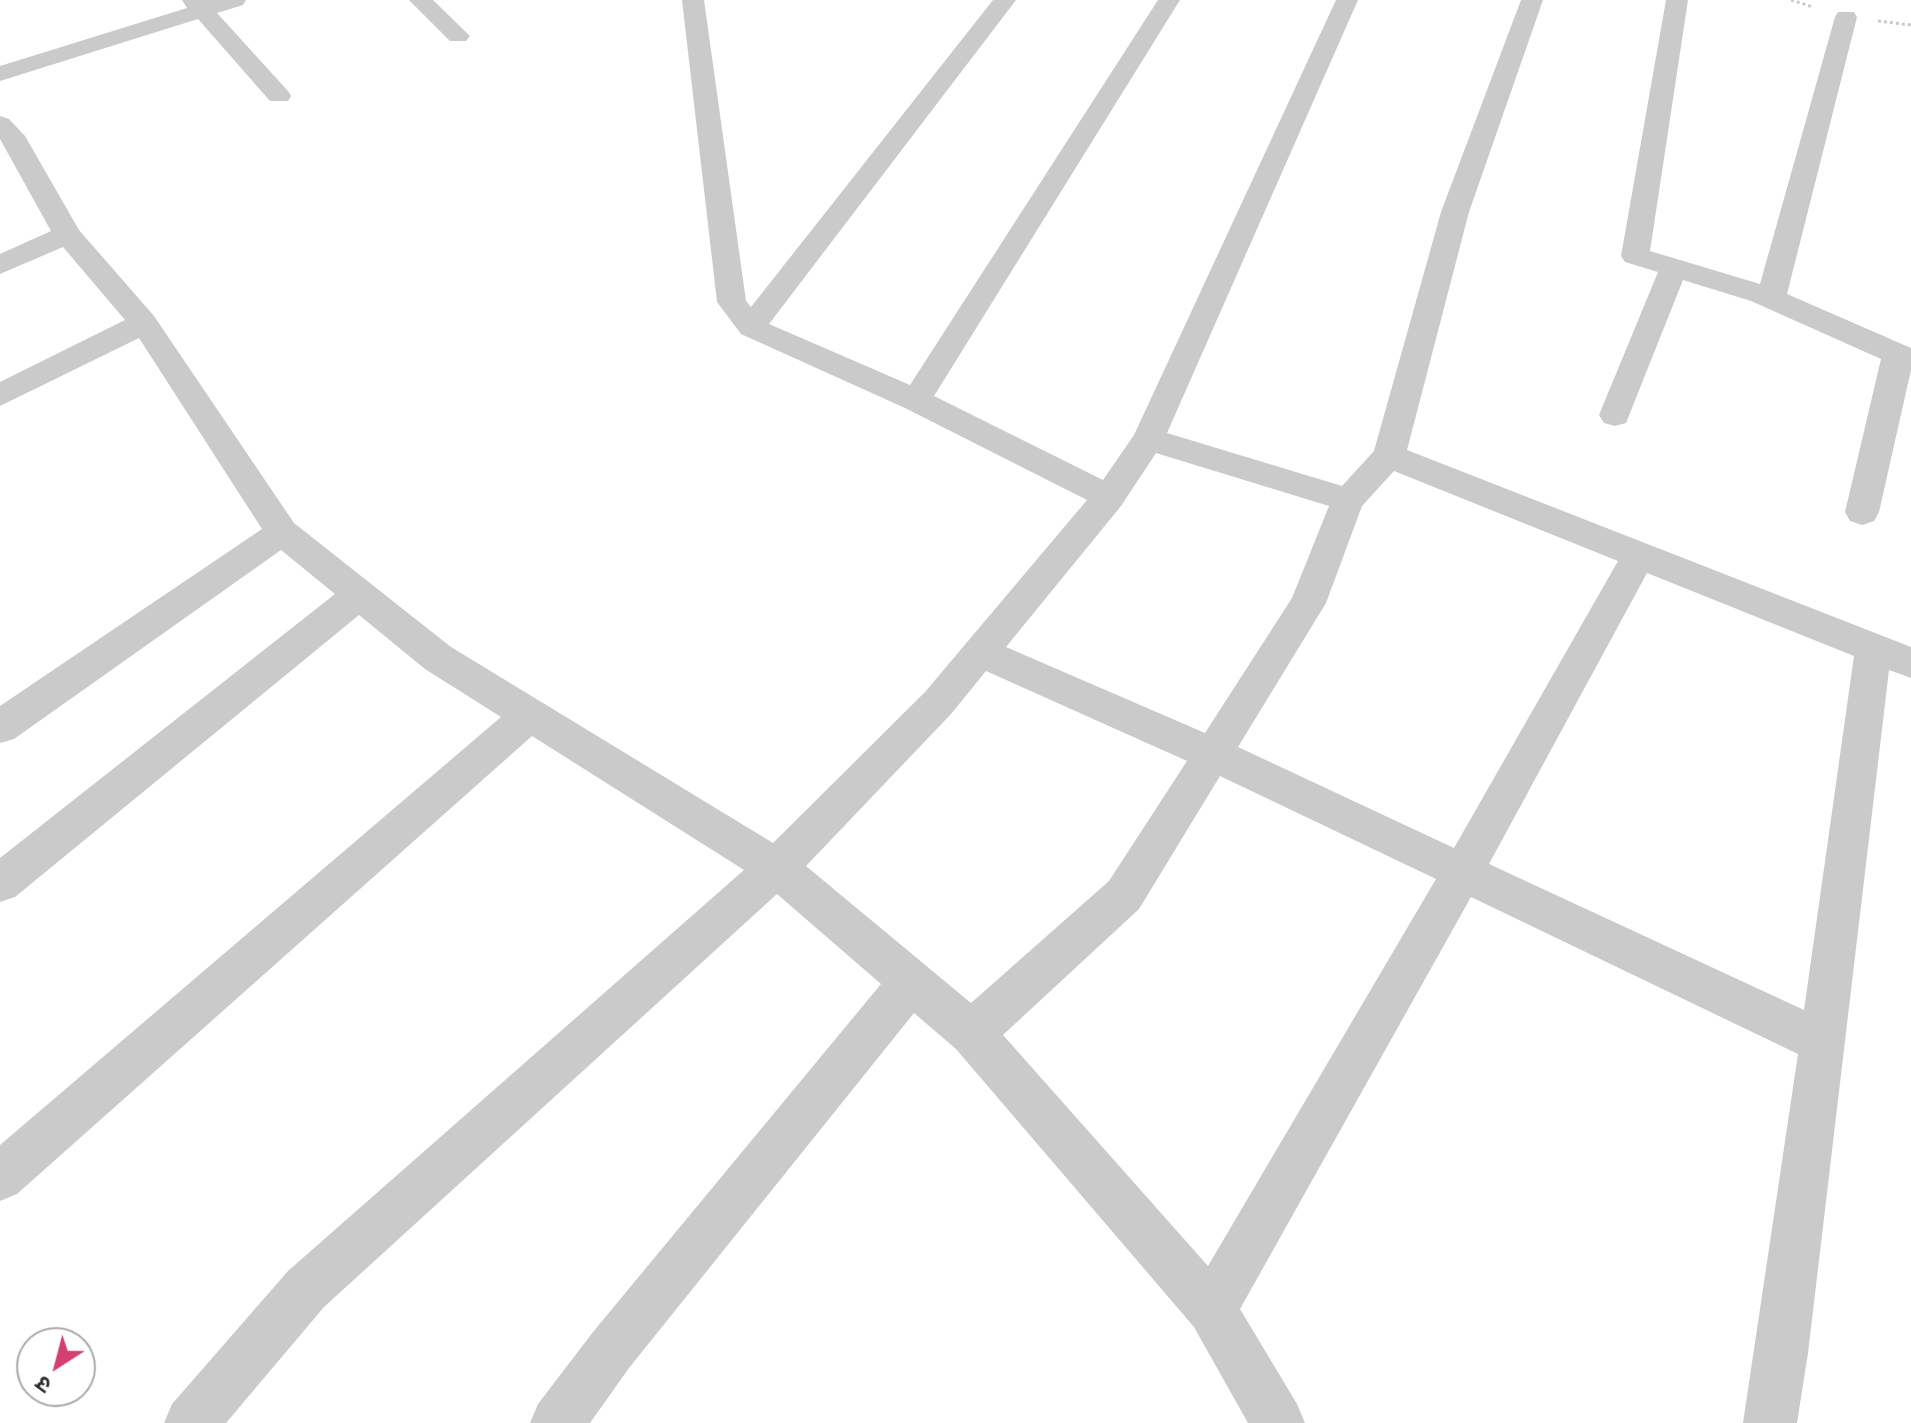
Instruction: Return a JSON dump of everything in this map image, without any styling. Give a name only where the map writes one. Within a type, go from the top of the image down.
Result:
[{"type":"street","points":[[0,74],[198,5],[235,0]]},
{"type":"street","points":[[420,0],[458,36]]},
{"type":"street","points":[[693,0],[732,302],[751,327],[916,400],[1109,497]]},
{"type":"street","points":[[751,327],[1005,0]]},
{"type":"street","points":[[916,400],[1169,0]]},
{"type":"street","points":[[191,1423],[306,1289],[777,868],[938,703],[1109,497],[1148,439],[1347,0]]},
{"type":"street","points":[[972,1033],[1124,895],[1308,603],[1348,500],[1389,456],[1455,212],[1532,0]]},
{"type":"street","points":[[1677,0],[1635,256],[1771,298],[1904,357],[1862,512]]},
{"type":"street","points":[[198,5],[279,96]]},
{"type":"street","points":[[1771,298],[1846,17]]},
{"type":"street","points":[[0,124],[16,141],[67,234],[144,323],[282,532],[438,658],[777,868],[972,1033],[1212,1309],[1278,1423]]},
{"type":"street","points":[[0,265],[67,234]]},
{"type":"street","points":[[1615,415],[1674,268]]},
{"type":"street","points":[[0,395],[144,323]]},
{"type":"street","points":[[1148,439],[1348,500]]},
{"type":"street","points":[[1389,456],[1892,656],[1823,1042],[1770,1423]]},
{"type":"street","points":[[0,727],[282,532]]},
{"type":"street","points":[[1212,1309],[1462,873],[1639,556]]},
{"type":"street","points":[[0,883],[360,594]]},
{"type":"street","points":[[980,652],[1213,754],[1823,1042]]},
{"type":"street","points":[[0,1177],[530,715]]},
{"type":"street","points":[[557,1423],[611,1350],[911,982]]}]
